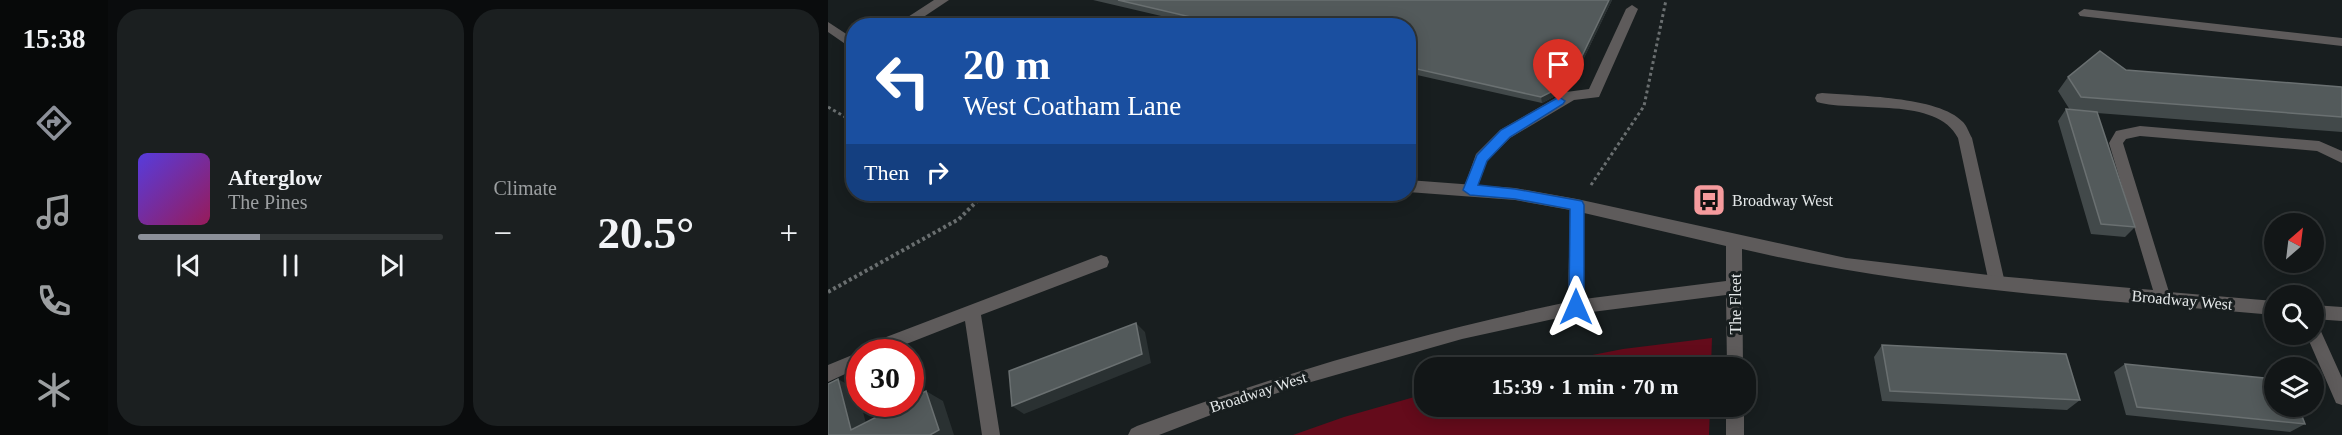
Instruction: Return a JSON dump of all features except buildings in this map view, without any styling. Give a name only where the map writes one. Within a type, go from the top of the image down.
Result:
[{"type":"street","points":[[913,18],[943,0]]},
{"type":"street","points":[[1470,190],[1481,158],[1505,134],[1570,95],[1594,94],[1632,9]]},
{"type":"street","points":[[2084,13],[2342,42]]},
{"type":"street","points":[[828,26],[846,40]]},
{"type":"street","points":[[1822,98],[1926,109],[1950,119],[1959,126],[1965,138],[1997,283]]},
{"type":"street","points":[[2163,298],[2116,143],[2121,135],[2140,131],[2319,146],[2342,157]]},
{"type":"street","name":"Broadway West","points":[[1416,187],[1515,194],[1577,205],[1846,265],[1997,283],[2264,307]]},
{"type":"street","points":[[1576,307],[1577,205]]},
{"type":"street","name":"The Fleet","points":[[1734,241],[1735,357]]},
{"type":"street","points":[[902,339],[1101,262]]},
{"type":"street","name":"Broadway West","points":[[1137,435],[1216,405],[1311,374],[1461,332],[1576,307],[1735,287]]},
{"type":"street","points":[[972,310],[991,435]]},
{"type":"street","points":[[2324,313],[2342,314]]},
{"type":"street","points":[[2319,345],[2342,397]]},
{"type":"street","points":[[828,374],[846,365]]},
{"type":"street","points":[[1735,417],[1735,435]]},
{"type":"path","points":[[1577,205],[1644,106],[1666,0]]},
{"type":"path","points":[[828,107],[846,117]]},
{"type":"path","points":[[828,292],[959,219],[977,201]]},
{"type":"shaded area","points":[[1712,338],[1711,357],[1582,357],[1623,349]]},
{"type":"shaded area","points":[[1414,397],[1414,417],[1710,417],[1709,435],[1293,435],[1344,417]]},
{"type":"place","name":"Broadway West","points":[[1709,200]]},
{"type":"route","points":[[1559,101],[1505,134],[1481,158],[1470,190],[1515,194],[1577,205],[1576,307]]}]
